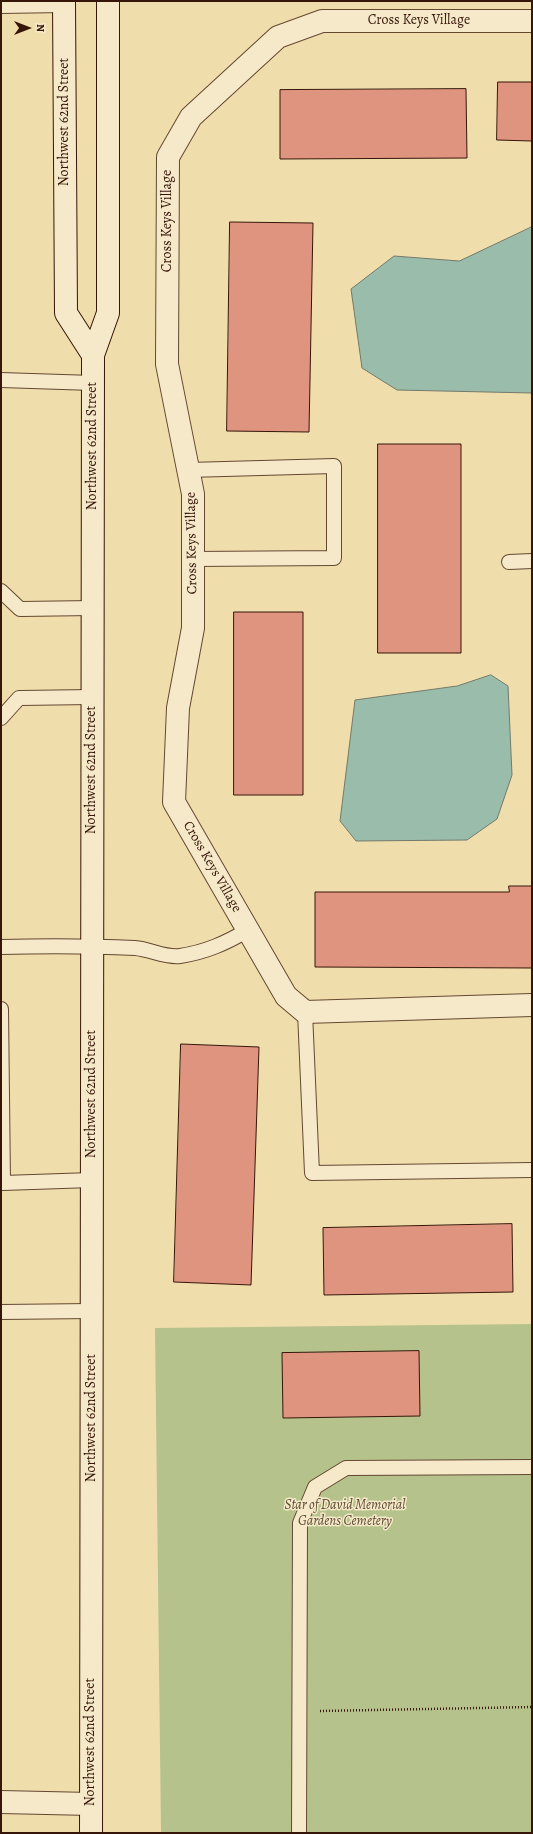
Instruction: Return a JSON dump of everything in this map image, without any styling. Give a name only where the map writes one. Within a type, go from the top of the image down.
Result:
[{"type":"street","name":"Northwest 62nd Street","points":[[91,1833],[93,355],[108,313],[108,1]]},
{"type":"street","name":"Northwest 62nd Street","points":[[64,3],[66,313],[93,355]]},
{"type":"street","name":"Cross Keys Village","points":[[305,1012],[286,996],[174,802],[178,708],[193,628],[193,494],[167,364],[168,157],[191,117],[278,37],[322,21],[532,21]]},
{"type":"street","points":[[305,1012],[532,1005]]},
{"type":"street","points":[[1,1802],[91,1804]]},
{"type":"lane","points":[[1,6],[64,3]]},
{"type":"lane","points":[[1,380],[93,383]]},
{"type":"lane","points":[[188,470],[334,466],[334,558],[193,559]]},
{"type":"lane","points":[[509,562],[532,561]]},
{"type":"lane","points":[[1,590],[20,609],[93,608]]},
{"type":"lane","points":[[1,718],[19,698],[92,697]]},
{"type":"lane","points":[[1,947],[92,946],[140,949],[178,957],[202,952],[221,945],[248,930]]},
{"type":"lane","points":[[1,1009],[2,1183],[92,1180]]},
{"type":"lane","points":[[305,1012],[312,1173],[532,1170]]},
{"type":"lane","points":[[1,1312],[92,1311]]},
{"type":"lane","points":[[299,1833],[300,1523],[315,1487],[346,1468],[532,1466]]},
{"type":"path","points":[[300,1712],[532,1707]]},
{"type":"green space","name":"Star of David Memorial Gardens Cemetery","points":[[532,1324],[532,1833],[161,1833],[155,1328]]},
{"type":"shaded area","points":[[532,227],[532,393],[397,390],[362,368],[351,289],[394,256],[459,261]]},
{"type":"shaded area","points":[[491,675],[508,686],[512,775],[497,819],[467,840],[356,841],[340,821],[355,700],[457,686]]},
{"type":"building","points":[[498,82],[532,82],[532,141],[497,140]]},
{"type":"building","points":[[466,89],[467,158],[280,159],[280,90]]},
{"type":"building","points":[[230,222],[313,223],[309,432],[227,431]]},
{"type":"building","points":[[378,444],[461,444],[461,653],[378,653]]},
{"type":"building","points":[[234,612],[303,612],[303,795],[234,795]]},
{"type":"building","points":[[509,886],[532,886],[532,968],[315,967],[315,892],[509,892]]},
{"type":"building","points":[[181,1044],[259,1047],[251,1285],[174,1282]]},
{"type":"building","points":[[512,1224],[513,1292],[324,1295],[323,1228]]},
{"type":"building","points":[[419,1351],[420,1416],[283,1418],[282,1353]]}]
